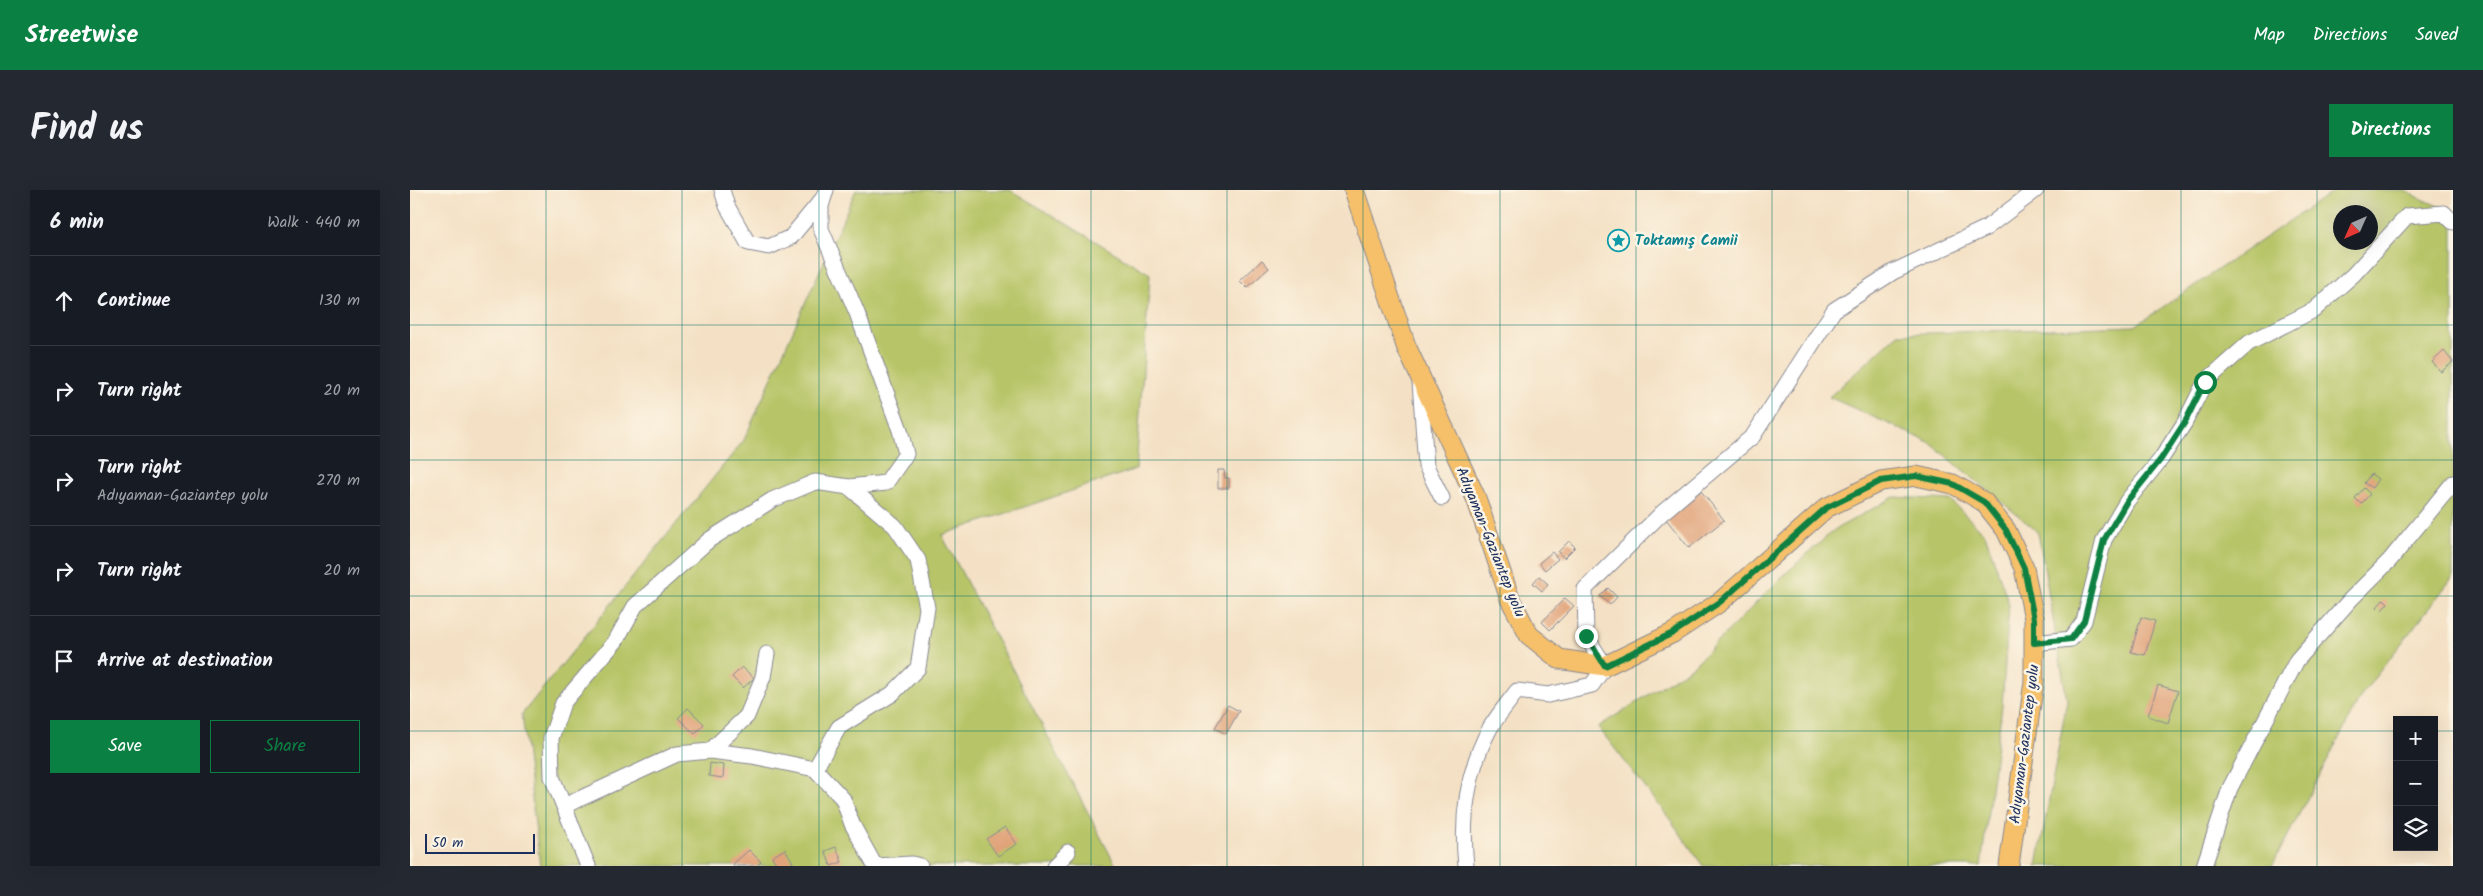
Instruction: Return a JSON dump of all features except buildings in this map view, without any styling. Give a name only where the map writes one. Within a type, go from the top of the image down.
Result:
[{"type":"main road","name":"Adıyaman-Gaziantep yolu","points":[[1354,190],[1406,346],[1476,498],[1510,599],[1529,635],[1559,658],[1605,666],[1673,633],[1720,602],[1826,508],[1881,481],[1916,476],[1953,484],[1984,502],[2006,530],[2024,568],[2034,619],[2034,681],[2009,866]]},
{"type":"street","points":[[722,190],[727,206],[748,243],[768,247],[790,237],[825,194]]},
{"type":"street","points":[[1466,866],[1465,799],[1490,728],[1517,690],[1548,695],[1592,685],[1605,666],[1586,636],[1585,589],[1662,513],[1753,436],[1834,310],[1893,272],[1986,228],[2036,190]]},
{"type":"street","points":[[588,866],[552,777],[551,738],[563,703],[614,642],[635,606],[709,540],[772,500],[815,482],[849,487],[886,483],[906,454],[900,430],[856,313],[821,229],[821,206],[825,194]]},
{"type":"street","points":[[2034,643],[2071,639],[2084,621],[2104,540],[2127,501],[2161,459],[2185,422],[2205,382],[2249,343],[2314,310],[2354,274],[2407,216],[2444,213],[2453,222]]},
{"type":"street","points":[[1420,376],[1426,466],[1442,498]]},
{"type":"street","points":[[2204,866],[2230,788],[2297,660],[2351,599],[2390,560],[2453,483]]},
{"type":"street","points":[[815,769],[839,727],[892,694],[918,668],[927,608],[918,560],[896,526],[849,487]]},
{"type":"street","points":[[710,751],[747,716],[763,677],[767,654]]},
{"type":"street","points":[[564,806],[677,754],[710,751],[752,756],[815,769],[842,799],[852,824],[875,866],[912,864],[920,866]]},
{"type":"street","points":[[1054,866],[1068,852]]},
{"type":"green space","points":[[856,190],[1010,190],[1150,274],[1136,469],[942,535],[1116,866],[540,866],[522,714],[744,440]]},
{"type":"green space","points":[[2335,190],[2403,190],[2453,213],[2453,577],[2362,694],[2272,866],[2037,866],[2067,700],[2038,532],[1929,442],[1829,397],[1898,334],[2135,326]]},
{"type":"green space","points":[[1894,497],[1950,500],[1985,534],[2009,604],[2002,706],[1981,866],[1703,866],[1672,822],[1598,727],[1693,666],[1784,575],[1834,530]]},
{"type":"place","name":"Toktamış Camii","points":[[1619,240]]},
{"type":"route","points":[[1586,636],[1605,666],[1673,633],[1720,602],[1826,508],[1881,481],[1916,476],[1953,484],[1984,502],[2006,530],[2024,568],[2034,619],[2034,643],[2071,639],[2084,621],[2104,540],[2127,501],[2161,459],[2185,422],[2205,382]]}]
